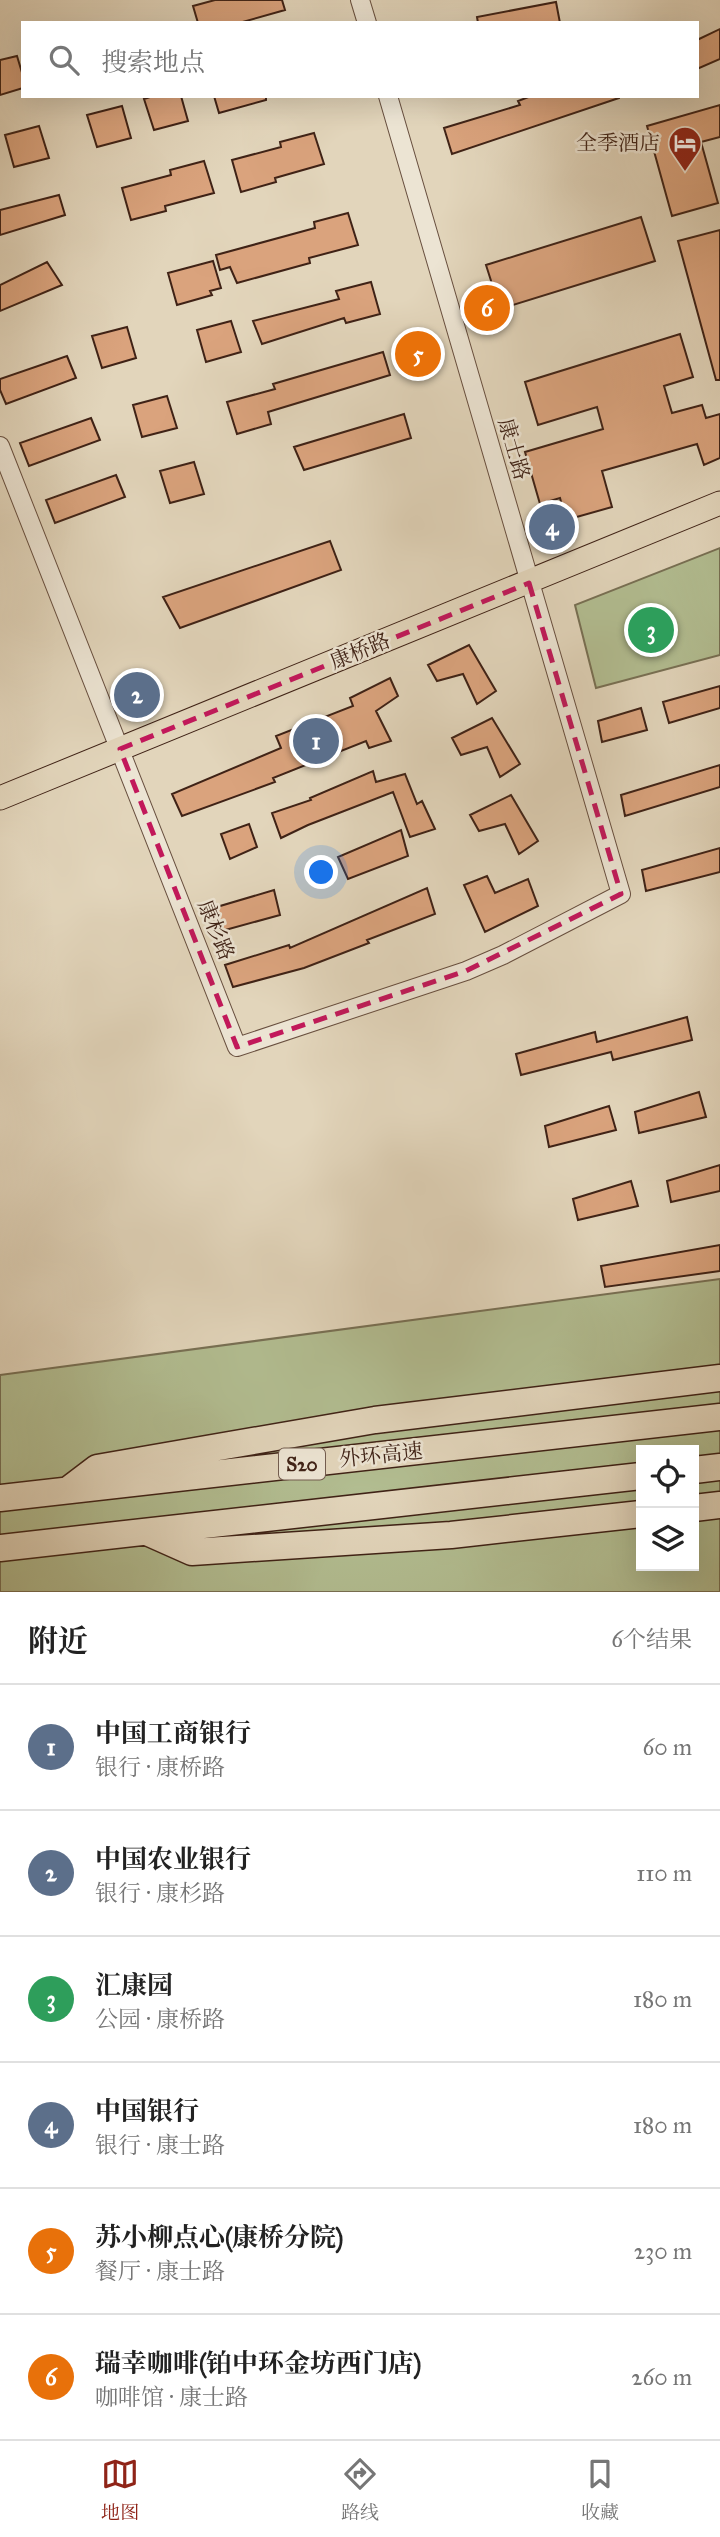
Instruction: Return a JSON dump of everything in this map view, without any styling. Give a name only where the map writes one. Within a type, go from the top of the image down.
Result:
[{"type":"highway","points":[[66,1491],[97,1468],[321,1428],[720,1378]]},
{"type":"highway","name":"外环高速","points":[[0,1498],[720,1417]]},
{"type":"highway","points":[[699,1469],[720,1467]]},
{"type":"highway","points":[[0,1548],[636,1477]]},
{"type":"highway","points":[[699,1508],[720,1506]]},
{"type":"highway","points":[[145,1532],[192,1552],[451,1535],[636,1515]]},
{"type":"main road","name":"康桥路","points":[[0,798],[720,503]]},
{"type":"street","points":[[360,0],[366,21]]},
{"type":"street","name":"康士路","points":[[389,98],[621,894]]},
{"type":"street","name":"康杉路","points":[[0,446],[237,1047],[466,971],[503,955],[621,894]]},
{"type":"highlighted area","points":[[529,583],[621,894],[466,971],[237,1047],[120,749]]},
{"type":"green space","points":[[720,548],[720,655],[596,688],[575,605]]},
{"type":"green space","points":[[720,1279],[720,1592],[0,1592],[0,1375]]},
{"type":"building","points":[[215,0],[282,0],[285,10],[246,21],[197,21],[193,6]]},
{"type":"building","points":[[556,2],[560,21],[478,21],[477,17]]},
{"type":"building","points":[[720,29],[720,59],[699,68],[699,39]]},
{"type":"building","points":[[17,56],[21,69],[21,89],[0,95],[0,60]]},
{"type":"building","points":[[182,98],[188,121],[154,130],[144,99]]},
{"type":"building","points":[[215,98],[266,98],[266,100],[219,113]]},
{"type":"building","points":[[526,98],[619,98],[452,154],[444,128],[520,105],[518,101]]},
{"type":"building","name":"全季酒店","points":[[720,105],[720,137],[701,142],[718,203],[672,216],[647,126]]},
{"type":"building","points":[[122,106],[131,138],[97,147],[87,115]]},
{"type":"building","points":[[39,126],[49,158],[14,167],[5,135]]},
{"type":"building","points":[[314,133],[324,164],[275,178],[276,182],[241,192],[232,160],[281,147],[280,142]]},
{"type":"building","points":[[204,161],[214,193],[165,206],[166,211],[131,220],[122,188],[171,175],[170,170]]},
{"type":"building","points":[[59,195],[65,215],[0,235],[0,210]]},
{"type":"building","points":[[348,213],[358,245],[309,258],[310,263],[237,283],[230,267],[220,270],[216,255],[315,228],[314,222]]},
{"type":"building","points":[[641,217],[655,261],[500,309],[486,265]]},
{"type":"building","points":[[720,230],[720,380],[716,380],[678,241]]},
{"type":"building","points":[[213,261],[221,288],[210,291],[212,295],[177,305],[168,273]]},
{"type":"building","points":[[47,262],[62,285],[0,311],[0,285]]},
{"type":"building","points":[[371,282],[380,314],[346,323],[344,318],[262,344],[253,321],[339,299],[336,291]]},
{"type":"building","points":[[231,321],[241,352],[206,362],[197,330]]},
{"type":"building","points":[[127,327],[136,358],[102,368],[92,336]]},
{"type":"building","points":[[680,334],[693,377],[664,386],[672,413],[702,405],[706,418],[720,414],[720,458],[704,465],[697,444],[602,471],[612,507],[566,520],[560,498],[540,504],[525,452],[603,429],[597,407],[538,425],[525,382]]},
{"type":"building","points":[[383,352],[390,375],[268,412],[271,424],[237,434],[227,402],[275,389],[273,384]]},
{"type":"building","points":[[67,356],[76,378],[6,404],[0,390],[0,379]]},
{"type":"building","points":[[167,396],[177,428],[142,437],[133,405]]},
{"type":"building","points":[[404,414],[411,438],[304,470],[294,447]]},
{"type":"building","points":[[91,418],[100,440],[29,466],[20,443]]},
{"type":"building","points":[[194,462],[204,494],[170,503],[160,471]]},
{"type":"building","points":[[116,475],[125,497],[55,523],[46,500]]},
{"type":"building","points":[[330,541],[341,570],[180,628],[163,597]]},
{"type":"building","points":[[469,645],[496,691],[477,704],[463,674],[437,681],[428,665]]},
{"type":"building","points":[[390,678],[398,696],[376,711],[391,741],[369,748],[366,741],[273,778],[275,782],[182,816],[172,794],[281,748],[276,736],[353,706],[350,698]]},
{"type":"building","points":[[720,686],[720,708],[669,723],[663,702]]},
{"type":"building","points":[[641,708],[647,730],[602,742],[598,721]]},
{"type":"building","points":[[492,718],[520,764],[500,777],[487,747],[461,755],[452,738]]},
{"type":"building","points":[[720,765],[720,787],[625,816],[621,795]]},
{"type":"building","points":[[373,771],[376,782],[405,774],[417,804],[422,801],[435,829],[410,837],[393,792],[281,838],[272,813],[311,800],[310,798]]},
{"type":"building","points":[[511,795],[538,841],[519,854],[505,824],[479,831],[470,815]]},
{"type":"building","points":[[249,824],[257,847],[230,859],[221,834]]},
{"type":"building","points":[[401,830],[408,856],[348,879],[338,857]]},
{"type":"building","points":[[720,848],[720,872],[646,891],[642,870]]},
{"type":"building","points":[[487,876],[495,893],[528,879],[538,906],[485,932],[464,885]]},
{"type":"building","points":[[427,888],[435,914],[304,968],[233,987],[225,965],[289,945],[290,948]]},
{"type":"building","points":[[274,890],[280,915],[218,932],[210,909]]},
{"type":"building","points":[[687,1017],[692,1040],[613,1060],[611,1052],[521,1075],[516,1054],[595,1032],[597,1042]]},
{"type":"building","points":[[699,1092],[706,1117],[639,1133],[635,1112]]},
{"type":"building","points":[[609,1106],[616,1130],[549,1147],[545,1126]]},
{"type":"building","points":[[720,1165],[720,1191],[671,1202],[667,1181]]},
{"type":"building","points":[[631,1181],[638,1206],[578,1220],[573,1199]]},
{"type":"building","points":[[720,1245],[720,1271],[605,1287],[601,1266]]},
{"type":"place","name":"全季酒店","points":[[685,173]]},
{"type":"place","name":"瑞幸咖啡(铂中环金坊西门店)","points":[[487,308]]},
{"type":"place","name":"苏小柳点心(康桥分院)","points":[[418,354]]},
{"type":"place","name":"中国银行","points":[[552,527]]},
{"type":"place","name":"汇康园","points":[[651,630]]},
{"type":"place","name":"中国农业银行","points":[[137,695]]},
{"type":"place","name":"中国工商银行","points":[[316,741]]}]
